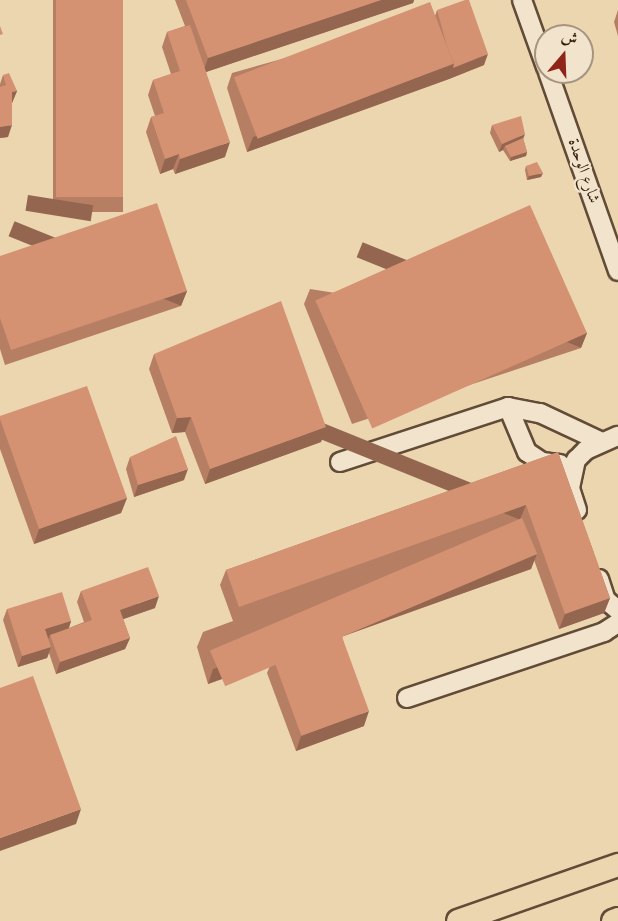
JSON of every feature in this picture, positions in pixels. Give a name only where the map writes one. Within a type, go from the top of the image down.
[{"type":"main road","points":[[458,921],[618,865]]},
{"type":"main road","points":[[614,921],[618,919]]},
{"type":"lane","points":[[522,0],[534,34]]},
{"type":"lane","name":"شارع الوحدة","points":[[552,84],[618,271]]},
{"type":"lane","points":[[340,462],[508,407],[540,413],[610,439]]},
{"type":"lane","points":[[508,407],[527,452],[542,462],[560,464],[576,460],[610,439]]},
{"type":"lane","points":[[576,460],[570,488],[585,533]]},
{"type":"lane","points":[[595,566],[606,600],[618,610]]},
{"type":"lane","points":[[407,698],[604,632],[618,622]]},
{"type":"building","points":[[56,0],[123,0],[123,197],[56,197]]},
{"type":"building","points":[[186,0],[381,0],[208,58]]},
{"type":"building","points":[[469,0],[488,54],[453,68],[454,64],[437,10]]},
{"type":"building","points":[[430,2],[454,64],[258,139],[234,77]]},
{"type":"building","points":[[190,25],[230,142],[180,159],[179,154],[165,159],[151,117],[164,113],[153,80],[180,71],[167,32]]},
{"type":"building","points":[[9,73],[17,91],[12,92],[12,125],[0,127],[0,87],[6,85],[3,75]]},
{"type":"building","points":[[521,116],[525,134],[502,144],[492,125]]},
{"type":"building","points":[[523,138],[527,152],[511,157],[505,146]]},
{"type":"building","points":[[537,162],[543,173],[529,176],[526,166]]},
{"type":"building","points":[[157,203],[187,291],[11,350],[0,318],[0,256]]},
{"type":"building","points":[[530,205],[587,333],[372,428],[315,301]]},
{"type":"building","points":[[281,301],[326,427],[210,469],[191,417],[177,418],[154,354]]},
{"type":"building","points":[[87,386],[127,498],[39,529],[0,416]]},
{"type":"building","points":[[176,436],[188,469],[138,485],[130,457]]},
{"type":"building","points":[[558,452],[610,598],[565,614],[526,505],[239,607],[226,570]]},
{"type":"building","points":[[522,518],[537,554],[225,686],[210,650]]},
{"type":"building","points":[[148,567],[159,596],[120,610],[130,638],[60,662],[50,635],[92,620],[81,591]]},
{"type":"building","points":[[62,592],[71,621],[45,629],[51,647],[22,656],[7,609]]},
{"type":"building","points":[[341,634],[369,711],[301,736],[273,659]]},
{"type":"building","points":[[33,676],[81,809],[0,838],[0,688]]}]
